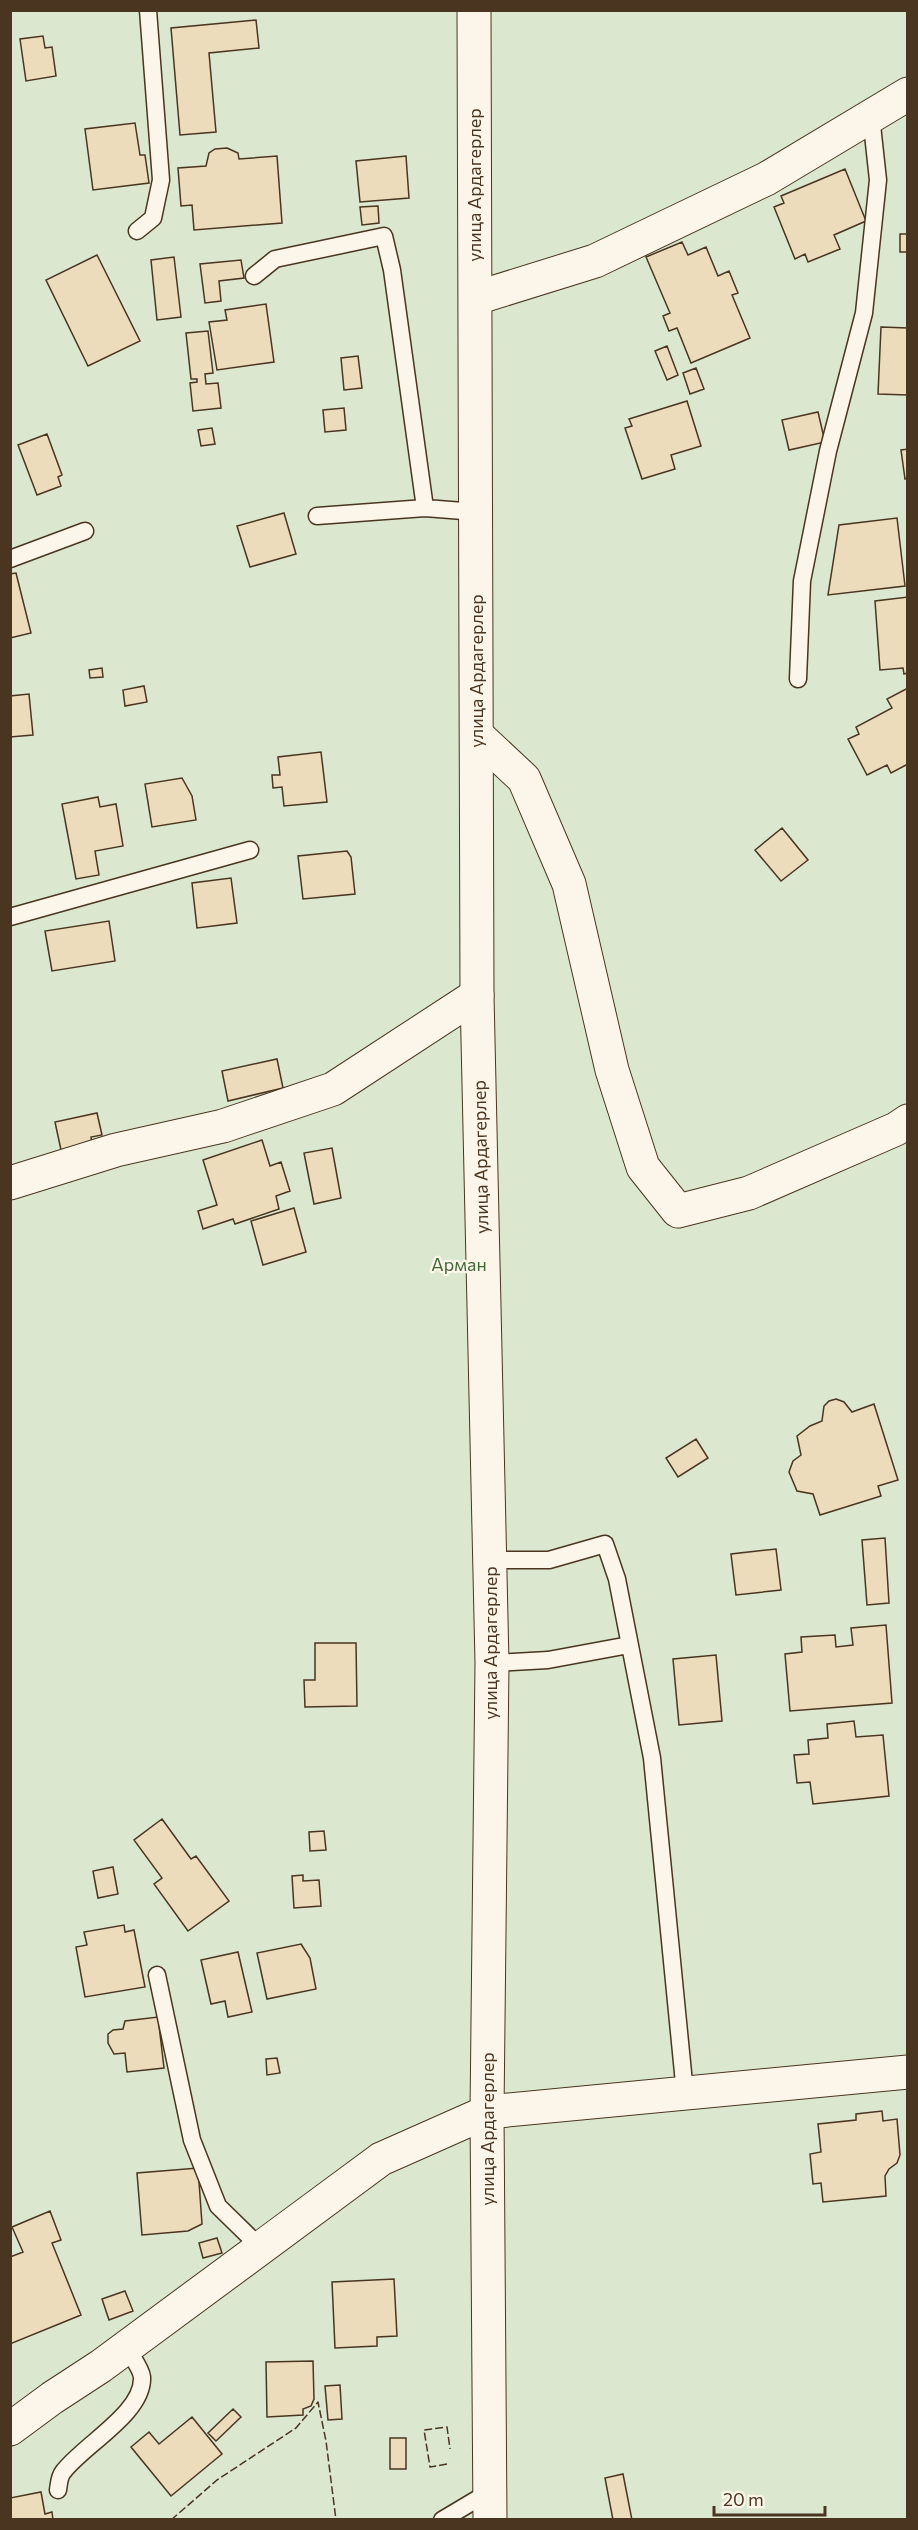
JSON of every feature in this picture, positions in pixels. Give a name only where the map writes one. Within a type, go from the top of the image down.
[{"type":"street","name":"улица Ардагерлер","points":[[474,10],[477,995],[492,1663],[487,2112],[489,2506]]},
{"type":"street","points":[[476,298],[595,261],[766,179],[908,94]]},
{"type":"street","points":[[477,735],[524,779],[569,884],[612,1070],[643,1167],[678,1211],[749,1193],[896,1129],[908,1121]]},
{"type":"street","points":[[10,1183],[116,1150],[223,1126],[333,1089],[477,995]]},
{"type":"street","points":[[10,2429],[127,2348],[381,2159],[487,2112],[908,2072]]},
{"type":"lane","points":[[137,231],[153,218],[161,180],[148,10]]},
{"type":"lane","points":[[798,679],[802,581],[828,451],[864,313],[878,180],[871,116]]},
{"type":"lane","points":[[254,276],[275,259],[384,236],[392,270],[425,508]]},
{"type":"lane","points":[[317,516],[425,508],[476,512]]},
{"type":"lane","points":[[10,559],[86,531]]},
{"type":"lane","points":[[10,917],[250,850]]},
{"type":"lane","points":[[490,1560],[549,1560],[604,1544],[617,1579],[652,1758],[685,2093]]},
{"type":"lane","points":[[492,1663],[548,1660],[629,1645]]},
{"type":"lane","points":[[157,1975],[192,2140],[218,2206],[262,2249]]},
{"type":"lane","points":[[58,2490],[61,2474],[90,2444],[122,2417],[138,2397],[142,2376],[127,2348]]},
{"type":"lane","points":[[442,2520],[489,2506]]},
{"type":"green space","name":"Арман","points":[[11,11],[907,11],[907,2519],[11,2519]]},
{"type":"building","points":[[256,20],[259,48],[209,53],[216,132],[180,135],[171,28]]},
{"type":"building","points":[[43,36],[45,48],[52,47],[56,76],[26,81],[20,39]]},
{"type":"building","points":[[135,123],[140,155],[145,155],[149,183],[93,190],[85,129]]},
{"type":"building","points":[[227,148],[238,153],[239,159],[277,156],[282,223],[194,230],[192,205],[181,206],[178,168],[206,166],[209,153],[215,149]]},
{"type":"building","points":[[406,156],[409,198],[360,202],[356,161]]},
{"type":"building","points":[[845,169],[866,221],[834,235],[840,249],[808,262],[805,254],[795,259],[774,207],[784,203],[781,196]]},
{"type":"building","points":[[378,206],[379,223],[362,225],[360,207]]},
{"type":"building","points":[[900,234],[908,234],[908,252],[900,252]]},
{"type":"building","points":[[682,242],[688,255],[706,247],[718,276],[729,271],[738,293],[732,295],[750,338],[691,363],[677,328],[669,331],[663,316],[670,313],[646,257]]},
{"type":"building","points":[[97,255],[140,341],[88,366],[46,280]]},
{"type":"building","points":[[174,257],[181,317],[157,320],[151,260]]},
{"type":"building","points":[[241,260],[244,278],[219,281],[221,301],[205,303],[200,264]]},
{"type":"building","points":[[266,304],[274,362],[217,370],[209,322],[227,320],[225,310]]},
{"type":"building","points":[[881,327],[908,328],[908,395],[878,394]]},
{"type":"building","points":[[208,331],[213,373],[205,374],[206,384],[218,383],[221,408],[193,411],[190,383],[197,382],[197,379],[191,379],[186,333]]},
{"type":"building","points":[[667,346],[678,375],[667,380],[655,351]]},
{"type":"building","points":[[358,356],[362,388],[344,390],[341,358]]},
{"type":"building","points":[[696,368],[704,389],[690,394],[683,373]]},
{"type":"building","points":[[687,401],[701,446],[671,455],[675,469],[642,479],[625,428],[632,426],[629,419]]},
{"type":"building","points":[[344,408],[346,430],[325,432],[323,410]]},
{"type":"building","points":[[818,412],[825,442],[789,450],[782,420]]},
{"type":"building","points":[[212,428],[215,444],[201,446],[198,430]]},
{"type":"building","points":[[47,434],[62,475],[58,477],[61,486],[37,495],[18,445]]},
{"type":"building","points":[[908,449],[908,478],[905,479],[901,450]]},
{"type":"building","points":[[284,513],[296,554],[250,567],[237,526]]},
{"type":"building","points":[[897,518],[905,586],[828,595],[839,525]]},
{"type":"building","points":[[16,573],[31,633],[10,638],[10,574]]},
{"type":"building","points":[[908,597],[908,673],[904,674],[903,668],[880,670],[875,601]]},
{"type":"building","points":[[102,668],[103,677],[90,678],[89,670]]},
{"type":"building","points":[[144,686],[147,702],[125,706],[123,690]]},
{"type":"building","points":[[908,688],[908,764],[891,773],[887,765],[867,775],[848,739],[859,734],[856,727],[892,708],[887,699]]},
{"type":"building","points":[[29,694],[33,735],[10,737],[10,696]]},
{"type":"building","points":[[321,752],[327,802],[284,806],[282,787],[273,788],[272,775],[280,775],[278,757]]},
{"type":"building","points":[[182,778],[192,796],[196,820],[152,827],[145,784]]},
{"type":"building","points":[[98,797],[100,807],[116,804],[123,846],[95,851],[99,875],[76,879],[62,804]]},
{"type":"building","points":[[782,828],[808,860],[781,881],[755,850]]},
{"type":"building","points":[[347,851],[351,857],[355,894],[303,899],[298,856]]},
{"type":"building","points":[[231,878],[237,923],[197,928],[192,883]]},
{"type":"building","points":[[109,921],[115,961],[52,971],[45,931]]},
{"type":"building","points":[[277,1059],[283,1088],[228,1101],[222,1071]]},
{"type":"building","points":[[97,1113],[102,1135],[91,1137],[92,1144],[61,1150],[55,1122]]},
{"type":"building","points":[[262,1140],[270,1166],[281,1162],[290,1191],[276,1196],[279,1209],[235,1224],[233,1219],[203,1229],[198,1211],[217,1205],[203,1160]]},
{"type":"building","points":[[332,1148],[341,1198],[314,1204],[304,1153]]},
{"type":"building","points":[[294,1208],[306,1252],[263,1265],[251,1221]]},
{"type":"building","points":[[836,1399],[844,1402],[852,1412],[874,1404],[898,1480],[878,1486],[881,1496],[820,1515],[813,1494],[797,1491],[789,1472],[793,1461],[801,1455],[797,1436],[810,1426],[822,1421],[824,1406]]},
{"type":"building","points":[[696,1439],[708,1458],[678,1477],[666,1458]]},
{"type":"building","points":[[885,1538],[889,1603],[867,1605],[862,1540]]},
{"type":"building","points":[[776,1549],[781,1590],[736,1595],[731,1554]]},
{"type":"building","points":[[886,1625],[892,1703],[790,1711],[785,1654],[802,1652],[801,1637],[835,1635],[836,1647],[853,1645],[851,1628]]},
{"type":"building","points":[[315,1643],[356,1643],[357,1706],[305,1707],[304,1680],[315,1680]]},
{"type":"building","points":[[716,1655],[722,1721],[679,1725],[673,1659]]},
{"type":"building","points":[[854,1721],[856,1737],[883,1735],[889,1796],[813,1804],[810,1782],[797,1783],[794,1755],[809,1754],[808,1740],[828,1738],[827,1724]]},
{"type":"building","points":[[162,1819],[191,1859],[196,1856],[229,1901],[188,1931],[154,1884],[162,1878],[134,1840]]},
{"type":"building","points":[[324,1831],[326,1850],[310,1851],[309,1832]]},
{"type":"building","points":[[113,1867],[118,1894],[98,1898],[93,1871]]},
{"type":"building","points":[[303,1875],[303,1881],[319,1880],[321,1906],[294,1908],[292,1876]]},
{"type":"building","points":[[124,1925],[125,1932],[134,1930],[145,1987],[85,1997],[76,1947],[87,1945],[84,1932]]},
{"type":"building","points":[[301,1944],[310,1958],[316,1989],[267,1999],[257,1953]]},
{"type":"building","points":[[238,1952],[252,2012],[228,2017],[225,2001],[211,2004],[201,1960]]},
{"type":"building","points":[[158,2017],[164,2068],[127,2072],[125,2053],[114,2054],[108,2043],[108,2034],[113,2030],[123,2029],[125,2021]]},
{"type":"building","points":[[277,2058],[280,2073],[267,2075],[266,2059]]},
{"type":"building","points":[[882,2111],[883,2121],[897,2119],[900,2155],[897,2163],[889,2169],[885,2176],[886,2196],[823,2202],[821,2183],[813,2184],[810,2154],[821,2152],[818,2124],[856,2120],[856,2114]]},
{"type":"building","points":[[198,2168],[202,2224],[188,2231],[142,2235],[137,2173]]},
{"type":"building","points":[[50,2211],[61,2240],[52,2243],[81,2315],[10,2344],[10,2257],[23,2252],[12,2227]]},
{"type":"building","points":[[217,2238],[222,2253],[203,2258],[199,2243]]},
{"type":"building","points":[[394,2279],[397,2336],[377,2337],[377,2346],[335,2348],[332,2282]]},
{"type":"building","points":[[125,2291],[133,2311],[109,2320],[102,2299]]},
{"type":"building","points":[[313,2361],[314,2399],[311,2406],[303,2409],[303,2415],[267,2417],[266,2362]]},
{"type":"building","points":[[340,2385],[342,2419],[328,2420],[325,2386]]},
{"type":"building","points":[[233,2409],[241,2417],[216,2441],[208,2433]]},
{"type":"building","points":[[192,2417],[222,2454],[171,2496],[131,2447],[149,2432],[159,2444]]},
{"type":"building","points":[[390,2438],[406,2438],[406,2469],[390,2469]]},
{"type":"building","points":[[623,2474],[632,2520],[613,2520],[605,2478]]},
{"type":"building","points":[[41,2492],[45,2514],[52,2512],[53,2520],[10,2520],[10,2498]]},
{"type":"fence","points":[[171,2520],[217,2480],[296,2428],[318,2402],[326,2441],[336,2520]]},
{"type":"fence","points":[[447,2464],[430,2467],[424,2430],[447,2427],[450,2449]]}]
